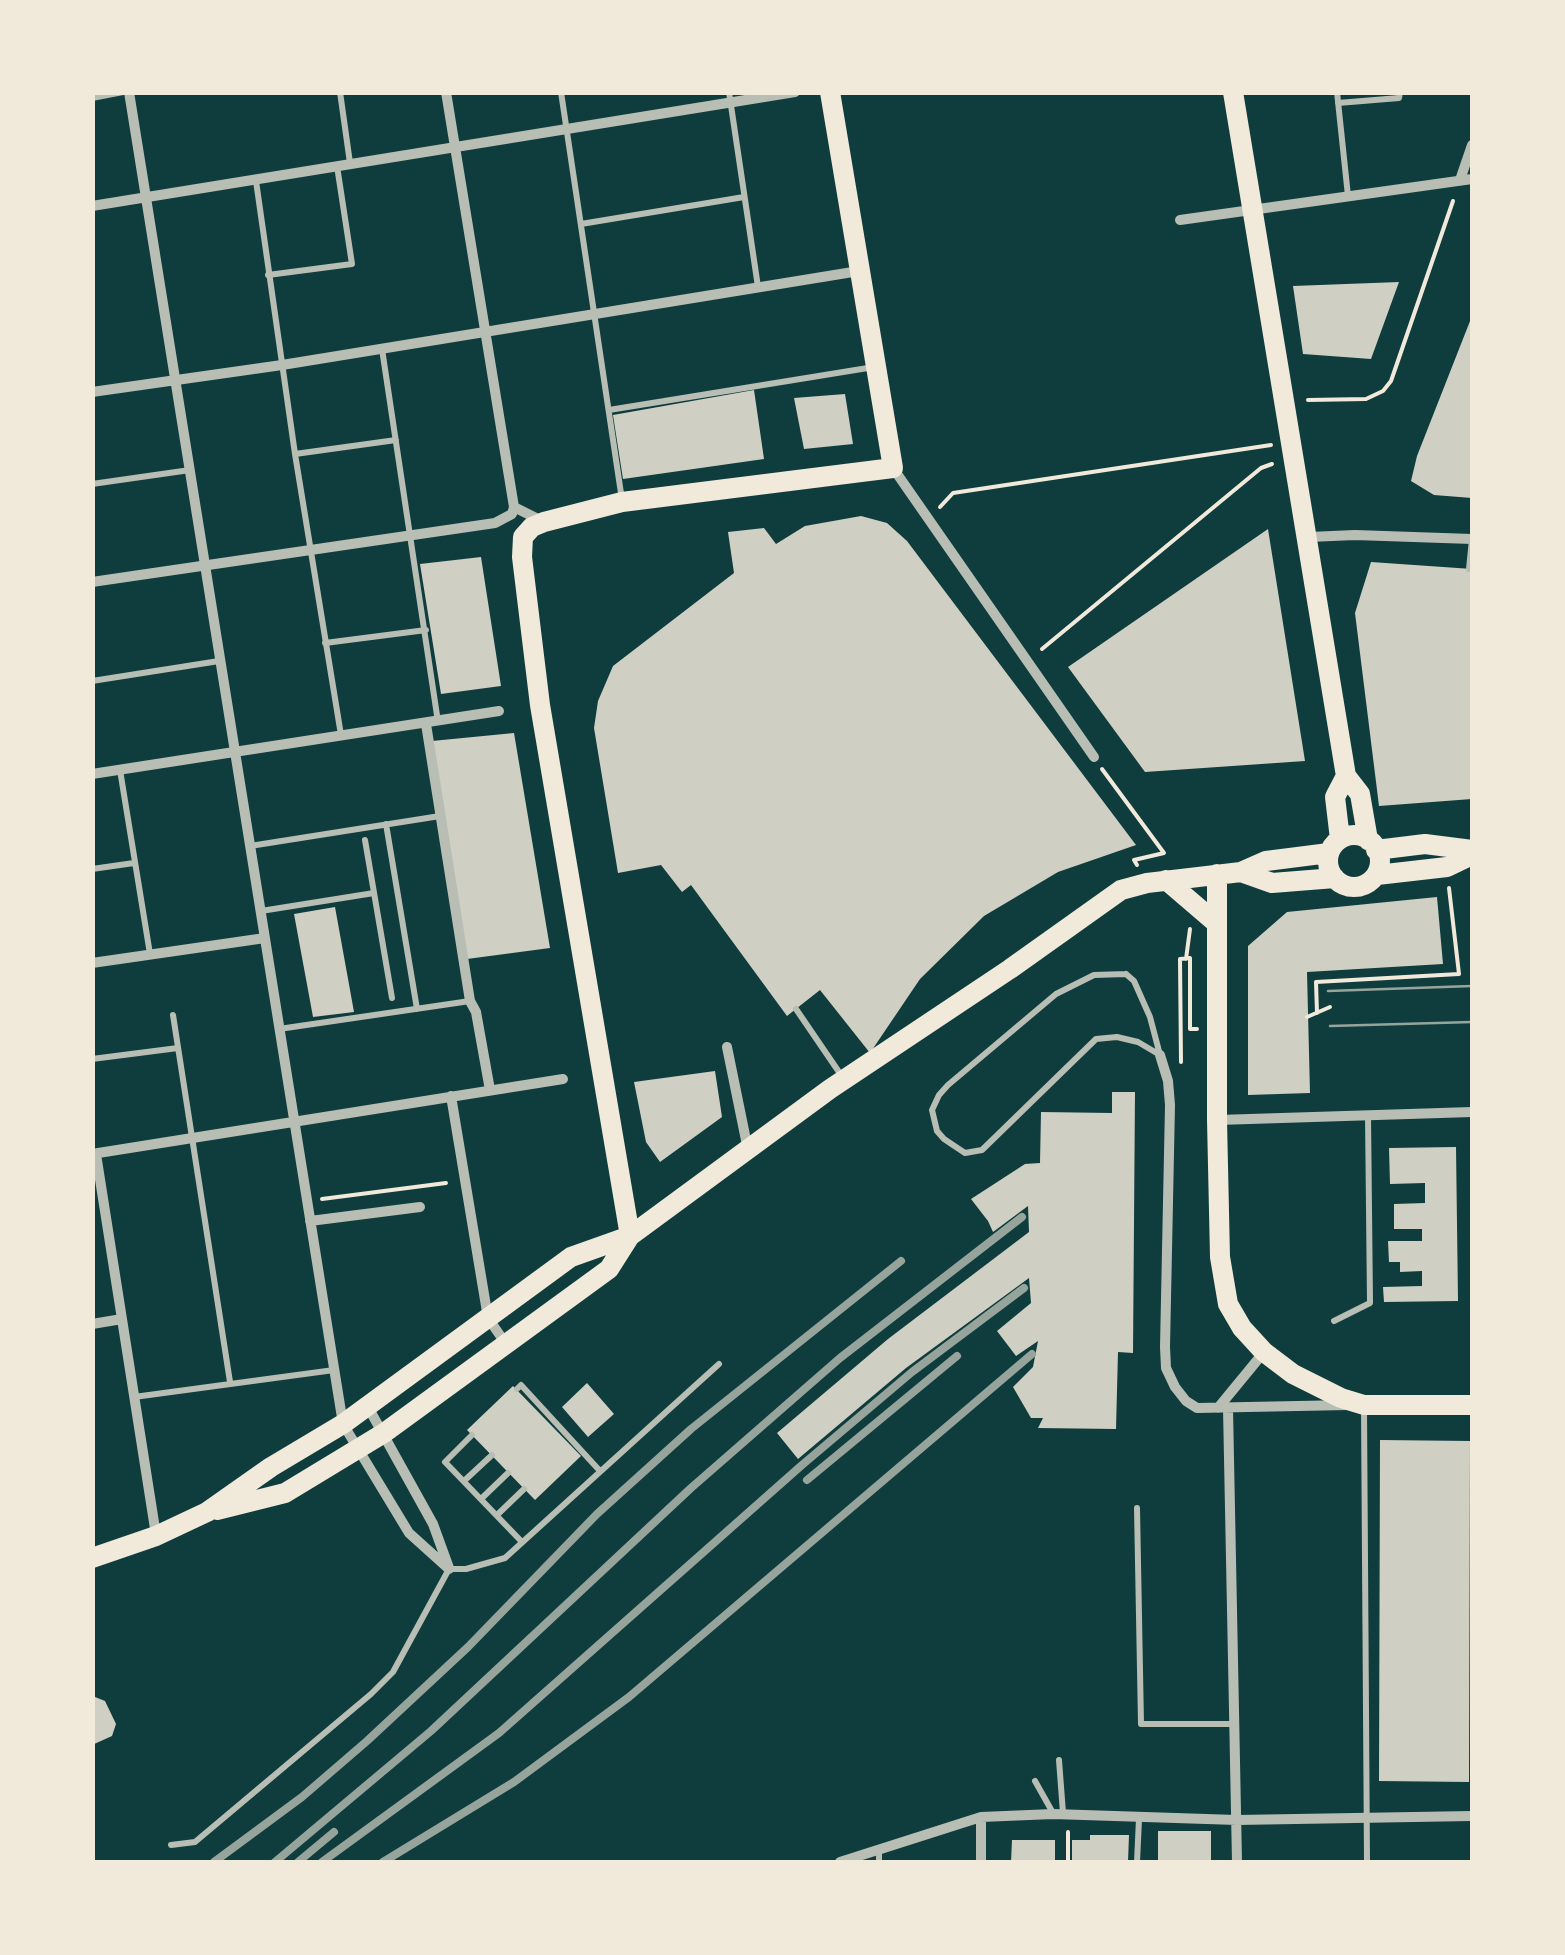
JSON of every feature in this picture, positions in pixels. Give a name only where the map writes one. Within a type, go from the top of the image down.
[{"type":"main road","points":[[207,1512],[285,1493],[384,1433],[609,1269],[630,1236],[540,705],[522,557],[523,537],[538,524],[622,502],[893,468],[830,92]]},
{"type":"main road","points":[[1233,92],[1346,776],[1360,794],[1377,875]]},
{"type":"main road","points":[[1336,878],[1335,797],[1346,776]]},
{"type":"main road","points":[[92,1558],[156,1536],[207,1512],[271,1467],[343,1424],[572,1257],[630,1236],[844,1080],[1010,970],[1121,890],[1242,872],[1266,860],[1334,846],[1354,835],[1372,845],[1425,844],[1472,852]]},
{"type":"main road","points":[[1242,872],[1272,883],[1336,878],[1356,888],[1377,875],[1447,866],[1472,852]]},
{"type":"main road","points":[[1217,874],[1217,1120],[1224,1294],[1234,1316],[1264,1352],[1312,1385],[1364,1405],[1472,1405]]},
{"type":"main road","points":[[1156,882],[1215,922]]},
{"type":"street","points":[[126,92],[343,1424],[410,1533],[450,1569]]},
{"type":"street","points":[[92,582],[495,523],[512,514],[514,507],[446,92]]},
{"type":"street","points":[[92,206],[566,131],[729,98],[795,92]]},
{"type":"street","points":[[1180,220],[1466,180],[1472,144]]},
{"type":"street","points":[[92,392],[282,366],[858,270]]},
{"type":"street","points":[[893,468],[1094,757]]},
{"type":"street","points":[[514,507],[538,524]]},
{"type":"street","points":[[1308,536],[1472,539]]},
{"type":"street","points":[[92,774],[499,711]]},
{"type":"street","points":[[432,723],[440,816],[470,1002],[476,1012],[490,1090]]},
{"type":"street","points":[[92,963],[265,938]]},
{"type":"street","points":[[727,1047],[748,1151]]},
{"type":"street","points":[[1160,1055],[1170,1104],[1166,1368],[1174,1388],[1192,1406],[1364,1405]]},
{"type":"street","points":[[156,1536],[94,1154],[563,1079]]},
{"type":"street","points":[[450,1096],[488,1318],[506,1344]]},
{"type":"street","points":[[1217,1120],[1472,1112]]},
{"type":"street","points":[[310,1221],[420,1207]]},
{"type":"street","points":[[92,1324],[122,1319]]},
{"type":"street","points":[[1236,1862],[1236,1724],[1223,1408],[1264,1352]]},
{"type":"street","points":[[368,1406],[434,1524],[450,1569]]},
{"type":"street","points":[[840,1862],[879,1856],[981,1817],[1061,1814],[1237,1820],[1472,1816]]},
{"type":"street","points":[[981,1817],[981,1862]]},
{"type":"lane","points":[[92,98],[126,92]]},
{"type":"lane","points":[[340,92],[350,163]]},
{"type":"lane","points":[[561,92],[622,502]]},
{"type":"lane","points":[[1337,92],[1348,198]]},
{"type":"lane","points":[[1338,102],[1398,98],[1400,92]]},
{"type":"lane","points":[[729,98],[758,288]]},
{"type":"lane","points":[[268,275],[352,264],[337,166]]},
{"type":"lane","points":[[256,180],[341,736]]},
{"type":"lane","points":[[581,224],[744,197]]},
{"type":"lane","points":[[382,348],[426,630],[432,723]]},
{"type":"lane","points":[[609,410],[875,367]]},
{"type":"lane","points":[[295,454],[396,440]]},
{"type":"lane","points":[[92,484],[190,470]]},
{"type":"lane","points":[[1469,569],[1472,539]]},
{"type":"lane","points":[[326,643],[426,630]]},
{"type":"lane","points":[[92,681],[220,661]]},
{"type":"lane","points":[[120,770],[150,954]]},
{"type":"lane","points":[[250,846],[440,816]]},
{"type":"lane","points":[[386,824],[417,1009]]},
{"type":"lane","points":[[365,840],[392,998]]},
{"type":"lane","points":[[92,869],[134,863]]},
{"type":"lane","points":[[260,911],[374,893]]},
{"type":"lane","points":[[1126,974],[1134,981],[1150,1017],[1160,1055],[1117,1036],[1096,1039],[982,1150],[965,1153],[952,1148],[933,1120],[932,1110],[948,1085],[1056,994],[1094,975],[1126,974]]},
{"type":"lane","points":[[280,1029],[470,1002]]},
{"type":"lane","points":[[796,1009],[844,1080]]},
{"type":"lane","points":[[173,1014],[230,1382]]},
{"type":"lane","points":[[92,1059],[178,1048]]},
{"type":"lane","points":[[1334,1320],[1370,1302],[1368,1114]]},
{"type":"lane","points":[[171,1845],[194,1842],[371,1694],[393,1672],[450,1569],[466,1569],[505,1558],[719,1364]]},
{"type":"lane","points":[[134,1396],[334,1370]]},
{"type":"lane","points":[[517,1389],[521,1385],[600,1471]]},
{"type":"lane","points":[[1364,1405],[1368,1862]]},
{"type":"lane","points":[[472,1435],[445,1462],[522,1542]]},
{"type":"lane","points":[[464,1482],[492,1455]]},
{"type":"lane","points":[[481,1499],[508,1472]]},
{"type":"lane","points":[[496,1515],[524,1489]]},
{"type":"lane","points":[[1138,1508],[1141,1724],[1236,1724]]},
{"type":"lane","points":[[1060,1760],[1061,1814]]},
{"type":"lane","points":[[1035,1780],[1061,1814]]},
{"type":"lane","points":[[1137,1862],[1139,1818]]},
{"type":"path","points":[[1284,400],[1366,399],[1391,382],[1466,180]]},
{"type":"path","points":[[930,521],[953,493],[1292,449]]},
{"type":"path","points":[[1027,662],[1261,468],[1292,449]]},
{"type":"path","points":[[1094,757],[1164,853],[1134,860],[1156,882]]},
{"type":"path","points":[[1317,1013],[1316,982],[1458,974],[1447,866]]},
{"type":"path","points":[[1186,958],[1191,923],[1196,928],[1196,940]]},
{"type":"path","points":[[1181,1076],[1180,960],[1190,958],[1190,1028],[1198,1029],[1196,951]]},
{"type":"path","points":[[1308,1017],[1330,1007]]},
{"type":"path","points":[[307,1201],[465,1181]]},
{"type":"path","points":[[1061,1814],[1068,1862]]},
{"type":"building","points":[[1399,282],[1371,359],[1303,354],[1293,286]]},
{"type":"building","points":[[1472,316],[1472,498],[1434,495],[1411,481],[1417,456]]},
{"type":"building","points":[[754,390],[764,459],[623,479],[613,415]]},
{"type":"building","points":[[845,394],[853,444],[804,449],[794,398]]},
{"type":"building","points":[[861,516],[887,523],[907,541],[1136,845],[1058,872],[984,916],[920,979],[870,1053],[820,990],[787,1016],[691,885],[682,892],[661,865],[618,873],[594,728],[598,701],[613,666],[734,573],[728,532],[764,528],[776,544],[805,526]]},
{"type":"building","points":[[1268,529],[1305,761],[1145,772],[1068,667]]},
{"type":"building","points":[[481,557],[501,686],[441,694],[420,564]]},
{"type":"building","points":[[1371,562],[1472,569],[1472,799],[1379,806],[1355,613]]},
{"type":"building","points":[[514,733],[550,948],[467,959],[432,741]]},
{"type":"building","points":[[1437,897],[1443,964],[1307,972],[1310,1093],[1248,1095],[1248,946],[1287,912]]},
{"type":"building","points":[[335,907],[354,1012],[313,1017],[294,914]]},
{"type":"building","points":[[715,1071],[722,1117],[660,1162],[646,1142],[634,1082]]},
{"type":"building","points":[[1112,1092],[1135,1092],[1133,1353],[1118,1352],[1116,1429],[1038,1428],[1043,1418],[1031,1418],[1013,1387],[1033,1367],[1038,1341],[1016,1356],[997,1331],[1031,1303],[1029,1278],[906,1368],[798,1459],[777,1433],[888,1339],[1029,1232],[1028,1206],[993,1232],[971,1199],[1025,1164],[1040,1163],[1041,1112],[1112,1113]]},
{"type":"building","points":[[1456,1147],[1458,1301],[1384,1302],[1383,1287],[1422,1286],[1422,1271],[1400,1272],[1400,1262],[1389,1262],[1388,1241],[1422,1241],[1422,1229],[1394,1229],[1394,1204],[1425,1203],[1425,1183],[1390,1184],[1389,1148]]},
{"type":"building","points":[[587,1383],[614,1414],[588,1437],[562,1407]]},
{"type":"building","points":[[513,1386],[581,1456],[535,1500],[467,1430]]},
{"type":"building","points":[[1380,1440],[1470,1441],[1469,1782],[1379,1781]]},
{"type":"building","points":[[95,1697],[105,1701],[116,1724],[112,1736],[92,1745]]},
{"type":"building","points":[[1158,1831],[1211,1831],[1211,1862],[1158,1860]]},
{"type":"building","points":[[1090,1835],[1129,1835],[1128,1862],[1072,1862],[1072,1840],[1090,1840]]},
{"type":"building","points":[[1012,1840],[1055,1840],[1055,1862],[1011,1862]]},
{"type":"tram line","points":[[1328,991],[1472,986]]},
{"type":"tram line","points":[[1330,1026],[1472,1022]]},
{"type":"railway","points":[[275,1862],[431,1731],[691,1488],[840,1358],[1022,1217]]},
{"type":"railway","points":[[214,1862],[302,1797],[367,1741],[468,1647],[597,1514],[691,1429],[901,1261]]},
{"type":"railway","points":[[322,1862],[499,1733],[802,1465],[912,1372],[1024,1288]]},
{"type":"railway","points":[[383,1862],[514,1782],[629,1697],[1032,1354]]},
{"type":"railway","points":[[807,1480],[957,1356]]},
{"type":"railway","points":[[298,1862],[334,1832]]}]
